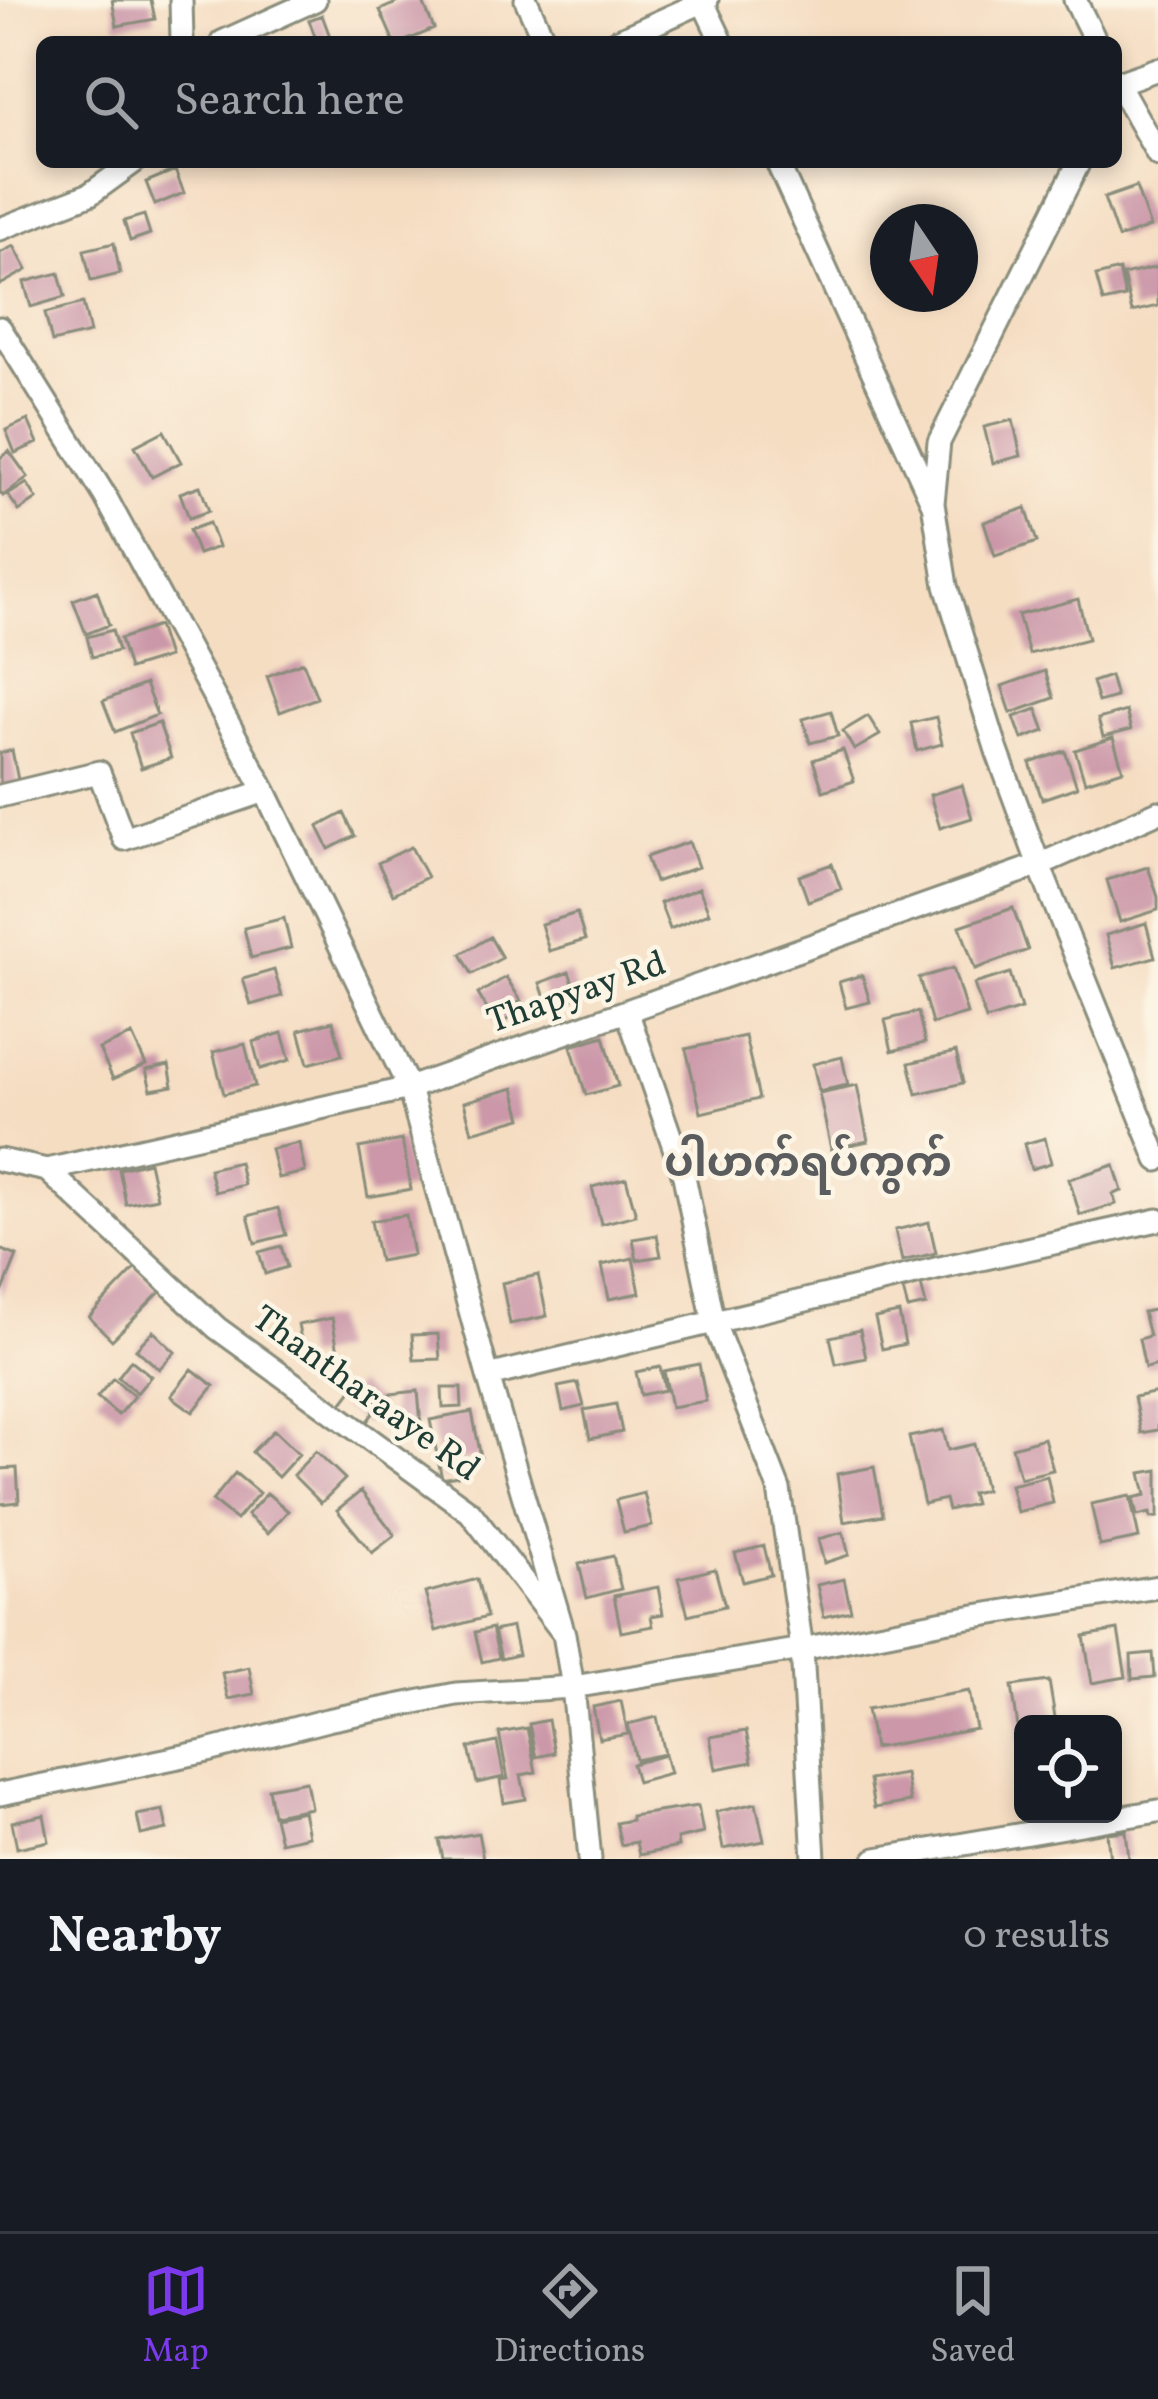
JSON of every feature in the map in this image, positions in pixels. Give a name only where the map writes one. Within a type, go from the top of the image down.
[{"type":"street","points":[[182,0],[182,36]]},
{"type":"street","points":[[235,36],[315,0]]},
{"type":"street","points":[[526,0],[542,36]]},
{"type":"street","points":[[1075,0],[1093,36]]},
{"type":"street","points":[[627,36],[705,1],[720,36]]},
{"type":"street","points":[[1122,81],[1158,69]]},
{"type":"street","points":[[1122,92],[1158,155]]},
{"type":"street","points":[[0,230],[90,194],[126,168]]},
{"type":"street","points":[[779,168],[933,503]]},
{"type":"street","points":[[1075,168],[939,442],[933,503],[946,586],[998,751],[1158,1160]]},
{"type":"street","points":[[0,328],[105,496],[265,791],[409,1088],[564,1634]]},
{"type":"street","points":[[0,796],[99,772],[124,839],[265,791]]},
{"type":"street","name":"Thapyay Rd","points":[[0,1160],[47,1170],[409,1088],[1040,866],[1158,812]]},
{"type":"street","points":[[627,1011],[684,1176],[714,1323],[779,1489],[802,1649],[814,1859]]},
{"type":"street","points":[[1135,1103],[1158,1095]]},
{"type":"street","name":"Thantharaaye Rd","points":[[47,1170],[217,1328],[470,1512],[564,1634],[590,1859]]},
{"type":"street","points":[[488,1376],[1158,1220]]},
{"type":"street","points":[[0,1794],[456,1694],[573,1687],[1158,1587]]},
{"type":"street","points":[[876,1859],[1158,1811]]},
{"type":"building","points":[[112,0],[151,0],[155,19],[117,26]]},
{"type":"building","points":[[403,0],[422,0],[434,29],[417,36],[391,36],[380,10]]},
{"type":"building","points":[[322,15],[330,36],[315,36],[309,20]]},
{"type":"building","points":[[175,170],[184,193],[155,205],[146,182]]},
{"type":"building","points":[[1136,187],[1150,227],[1118,238],[1104,198]]},
{"type":"building","points":[[144,215],[150,234],[130,241],[124,221]]},
{"type":"building","points":[[114,243],[120,274],[91,281],[84,250]]},
{"type":"building","points":[[14,246],[27,270],[0,285],[0,253]]},
{"type":"building","points":[[1158,267],[1158,306],[1132,312],[1123,275]]},
{"type":"building","points":[[1119,270],[1125,297],[1103,302],[1096,276]]},
{"type":"building","points":[[59,273],[65,297],[31,307],[24,282]]},
{"type":"building","points":[[83,303],[90,333],[52,342],[45,313]]},
{"type":"building","points":[[28,420],[38,443],[15,453],[6,430]]},
{"type":"building","points":[[1013,420],[1021,456],[993,463],[984,427]]},
{"type":"building","points":[[164,431],[181,462],[152,477],[135,446]]},
{"type":"building","points":[[9,451],[28,477],[3,496],[0,458]]},
{"type":"building","points":[[27,483],[37,499],[19,511],[8,495]]},
{"type":"building","points":[[200,486],[209,511],[189,518],[180,493]]},
{"type":"building","points":[[1026,508],[1037,542],[995,556],[984,522]]},
{"type":"building","points":[[209,523],[218,547],[198,554],[189,530]]},
{"type":"building","points":[[97,591],[109,625],[86,634],[73,600]]},
{"type":"building","points":[[1078,599],[1088,639],[1029,654],[1018,615]]},
{"type":"building","points":[[158,626],[168,657],[129,669],[120,639]]},
{"type":"building","points":[[112,630],[118,651],[92,657],[87,637]]},
{"type":"building","points":[[303,662],[317,698],[280,712],[267,676]]},
{"type":"building","points":[[1045,671],[1054,698],[1011,713],[1002,686]]},
{"type":"building","points":[[1110,676],[1116,697],[1098,702],[1092,682]]},
{"type":"building","points":[[145,684],[157,715],[115,732],[103,701]]},
{"type":"building","points":[[1037,709],[1045,731],[1022,739],[1014,717]]},
{"type":"building","points":[[831,711],[838,736],[810,743],[803,719]]},
{"type":"building","points":[[1126,711],[1131,730],[1103,737],[1098,719]]},
{"type":"building","points":[[868,716],[880,735],[854,750],[843,731]]},
{"type":"building","points":[[936,717],[942,744],[917,751],[911,723]]},
{"type":"building","points":[[159,723],[171,758],[141,768],[130,733]]},
{"type":"building","points":[[1113,738],[1123,770],[1085,782],[1075,750]]},
{"type":"building","points":[[12,750],[19,785],[0,789],[0,753]]},
{"type":"building","points":[[843,750],[854,781],[823,791],[813,760]]},
{"type":"building","points":[[1065,751],[1077,787],[1042,799],[1030,763]]},
{"type":"building","points":[[962,785],[972,818],[940,828],[930,795]]},
{"type":"building","points":[[344,813],[355,836],[329,849],[318,827]]},
{"type":"building","points":[[689,842],[698,867],[655,882],[646,857]]},
{"type":"building","points":[[411,847],[427,877],[393,894],[378,863]]},
{"type":"building","points":[[832,864],[841,889],[808,901],[799,876]]},
{"type":"building","points":[[1148,867],[1158,910],[1120,922],[1107,880]]},
{"type":"building","points":[[699,888],[709,913],[670,929],[660,903]]},
{"type":"building","points":[[1013,908],[1028,950],[975,969],[960,926]]},
{"type":"building","points":[[577,913],[585,940],[549,951],[541,924]]},
{"type":"building","points":[[284,918],[291,948],[251,958],[244,928]]},
{"type":"building","points":[[1146,923],[1155,957],[1115,968],[1106,935]]},
{"type":"building","points":[[490,937],[502,958],[472,974],[461,954]]},
{"type":"building","points":[[953,968],[967,1014],[932,1024],[919,978]]},
{"type":"building","points":[[274,970],[282,996],[251,1005],[243,979]]},
{"type":"building","points":[[569,972],[578,996],[548,1007],[540,983]]},
{"type":"building","points":[[1010,973],[1021,1009],[986,1020],[974,984]]},
{"type":"building","points":[[862,975],[870,1002],[846,1008],[839,982]]},
{"type":"building","points":[[506,977],[521,1001],[514,1005],[518,1013],[497,1026],[478,994]]},
{"type":"building","points":[[918,1012],[925,1043],[892,1051],[885,1020]]},
{"type":"building","points":[[333,1021],[342,1055],[308,1064],[299,1030]]},
{"type":"building","points":[[282,1033],[290,1060],[260,1069],[253,1042]]},
{"type":"building","points":[[132,1035],[146,1065],[113,1079],[99,1049]]},
{"type":"building","points":[[604,1036],[618,1086],[586,1095],[571,1046]]},
{"type":"building","points":[[745,1036],[759,1099],[701,1113],[686,1049]]},
{"type":"building","points":[[245,1044],[255,1086],[224,1094],[213,1052]]},
{"type":"building","points":[[956,1052],[963,1083],[917,1094],[909,1063]]},
{"type":"building","points":[[842,1057],[848,1085],[819,1091],[813,1064]]},
{"type":"building","points":[[169,1065],[173,1086],[151,1090],[146,1070]]},
{"type":"building","points":[[857,1085],[868,1141],[831,1149],[819,1093]]},
{"type":"building","points":[[514,1088],[522,1118],[472,1132],[464,1102]]},
{"type":"building","points":[[1045,1138],[1051,1163],[1031,1169],[1024,1144]]},
{"type":"building","points":[[402,1140],[411,1189],[368,1197],[359,1148]]},
{"type":"building","points":[[299,1143],[305,1172],[278,1178],[271,1149]]},
{"type":"building","points":[[149,1162],[157,1198],[126,1204],[119,1169]]},
{"type":"building","points":[[239,1162],[244,1185],[215,1192],[209,1169]]},
{"type":"building","points":[[1114,1165],[1122,1191],[1113,1194],[1116,1204],[1080,1215],[1069,1179]]},
{"type":"building","points":[[626,1178],[636,1215],[601,1224],[592,1187]]},
{"type":"building","points":[[278,1208],[286,1235],[255,1243],[248,1216]]},
{"type":"building","points":[[406,1215],[413,1255],[379,1261],[371,1221]]},
{"type":"building","points":[[929,1222],[936,1253],[902,1261],[895,1230]]},
{"type":"building","points":[[657,1235],[661,1256],[637,1260],[633,1239]]},
{"type":"building","points":[[281,1246],[287,1267],[265,1274],[259,1252]]},
{"type":"building","points":[[0,1249],[17,1256],[0,1298]]},
{"type":"building","points":[[633,1258],[640,1293],[609,1299],[602,1265]]},
{"type":"building","points":[[136,1268],[160,1292],[112,1340],[89,1317]]},
{"type":"building","points":[[538,1275],[547,1316],[510,1324],[502,1283]]},
{"type":"building","points":[[921,1285],[926,1305],[908,1309],[903,1290]]},
{"type":"building","points":[[1158,1309],[1158,1365],[1145,1368],[1139,1339],[1149,1336],[1143,1312]]},
{"type":"building","points":[[899,1313],[905,1344],[882,1349],[875,1318]]},
{"type":"building","points":[[332,1318],[338,1351],[305,1358],[298,1325]]},
{"type":"building","points":[[860,1330],[866,1358],[836,1364],[830,1337]]},
{"type":"building","points":[[153,1331],[175,1352],[159,1369],[136,1349]]},
{"type":"building","points":[[438,1334],[440,1359],[414,1360],[412,1335]]},
{"type":"building","points":[[131,1360],[151,1376],[137,1393],[118,1377]]},
{"type":"building","points":[[699,1364],[706,1401],[671,1407],[664,1371]]},
{"type":"building","points":[[660,1367],[665,1390],[641,1395],[636,1372]]},
{"type":"building","points":[[192,1369],[214,1386],[193,1412],[171,1396]]},
{"type":"building","points":[[113,1378],[134,1396],[118,1415],[97,1397]]},
{"type":"building","points":[[578,1383],[584,1406],[563,1411],[558,1387]]},
{"type":"building","points":[[356,1385],[381,1403],[365,1424],[340,1406]]},
{"type":"building","points":[[442,1388],[461,1388],[462,1407],[443,1408]]},
{"type":"building","points":[[418,1391],[421,1424],[393,1426],[390,1394]]},
{"type":"building","points":[[1158,1392],[1158,1430],[1141,1433],[1134,1397]]},
{"type":"building","points":[[616,1404],[622,1432],[590,1439],[584,1410]]},
{"type":"building","points":[[472,1412],[481,1457],[459,1462],[462,1475],[442,1479],[430,1420]]},
{"type":"building","points":[[274,1430],[299,1454],[278,1477],[252,1452]]},
{"type":"building","points":[[943,1430],[948,1450],[974,1444],[985,1490],[971,1493],[974,1504],[948,1510],[945,1499],[924,1504],[909,1437]]},
{"type":"building","points":[[1044,1438],[1053,1470],[1020,1478],[1012,1447]]},
{"type":"building","points":[[316,1451],[345,1479],[321,1503],[293,1475]]},
{"type":"building","points":[[874,1467],[883,1515],[844,1522],[837,1474]]},
{"type":"building","points":[[17,1468],[19,1502],[0,1504],[0,1469]]},
{"type":"building","points":[[1158,1470],[1158,1517],[1151,1518],[1150,1513],[1137,1516],[1133,1498],[1146,1495],[1141,1473]]},
{"type":"building","points":[[235,1473],[259,1493],[236,1520],[212,1501]]},
{"type":"building","points":[[1047,1476],[1053,1503],[1017,1512],[1010,1485]]},
{"type":"building","points":[[361,1491],[395,1535],[372,1553],[337,1510]]},
{"type":"building","points":[[267,1493],[288,1511],[268,1533],[247,1515]]},
{"type":"building","points":[[644,1493],[652,1526],[624,1532],[616,1500]]},
{"type":"building","points":[[1130,1496],[1139,1538],[1100,1546],[1091,1504]]},
{"type":"building","points":[[843,1532],[849,1555],[824,1563],[818,1539]]},
{"type":"building","points":[[764,1546],[771,1575],[743,1582],[735,1553]]},
{"type":"building","points":[[613,1556],[621,1589],[587,1598],[579,1564]]},
{"type":"building","points":[[715,1569],[725,1606],[688,1615],[678,1578]]},
{"type":"building","points":[[477,1579],[487,1617],[436,1631],[425,1593]]},
{"type":"building","points":[[844,1579],[851,1611],[824,1617],[817,1585]]},
{"type":"building","points":[[658,1587],[663,1614],[651,1616],[653,1626],[621,1632],[614,1596]]},
{"type":"building","points":[[512,1627],[518,1655],[501,1659],[494,1631]]},
{"type":"building","points":[[492,1628],[499,1658],[482,1662],[475,1632]]},
{"type":"building","points":[[1118,1630],[1126,1677],[1092,1683],[1084,1636]]},
{"type":"building","points":[[1153,1653],[1155,1677],[1132,1679],[1131,1655]]},
{"type":"building","points":[[249,1667],[254,1694],[228,1699],[222,1673]]},
{"type":"building","points":[[1049,1681],[1055,1715],[1016,1715],[1012,1686]]},
{"type":"building","points":[[969,1691],[976,1729],[874,1748],[867,1709]]},
{"type":"building","points":[[621,1701],[628,1734],[599,1739],[593,1707]]},
{"type":"building","points":[[657,1717],[665,1754],[636,1760],[628,1724]]},
{"type":"building","points":[[548,1720],[554,1753],[536,1757],[529,1724]]},
{"type":"building","points":[[527,1728],[536,1772],[521,1775],[526,1799],[504,1803],[500,1780],[508,1779],[499,1733]]},
{"type":"building","points":[[746,1731],[752,1762],[716,1769],[710,1737]]},
{"type":"building","points":[[497,1742],[504,1777],[477,1783],[469,1748]]},
{"type":"building","points":[[665,1755],[670,1773],[637,1782],[632,1764]]},
{"type":"building","points":[[905,1774],[910,1802],[874,1808],[869,1780]]},
{"type":"building","points":[[306,1781],[311,1808],[273,1815],[268,1788]]},
{"type":"building","points":[[756,1803],[764,1841],[723,1849],[716,1812]]},
{"type":"building","points":[[698,1806],[703,1833],[677,1839],[678,1847],[639,1855],[636,1842],[621,1845],[616,1823],[631,1820],[631,1816]]},
{"type":"building","points":[[163,1810],[167,1829],[141,1835],[137,1815]]},
{"type":"building","points":[[303,1811],[308,1836],[280,1842],[274,1817]]},
{"type":"building","points":[[44,1815],[49,1841],[17,1848],[12,1822]]},
{"type":"building","points":[[1126,1831],[1129,1859],[1110,1859],[1107,1833]]},
{"type":"building","points":[[478,1833],[483,1859],[443,1859],[439,1840]]},
{"type":"district","name":"ပါဟက်ရပ်ကွက်","points":[[808,1165]]}]
